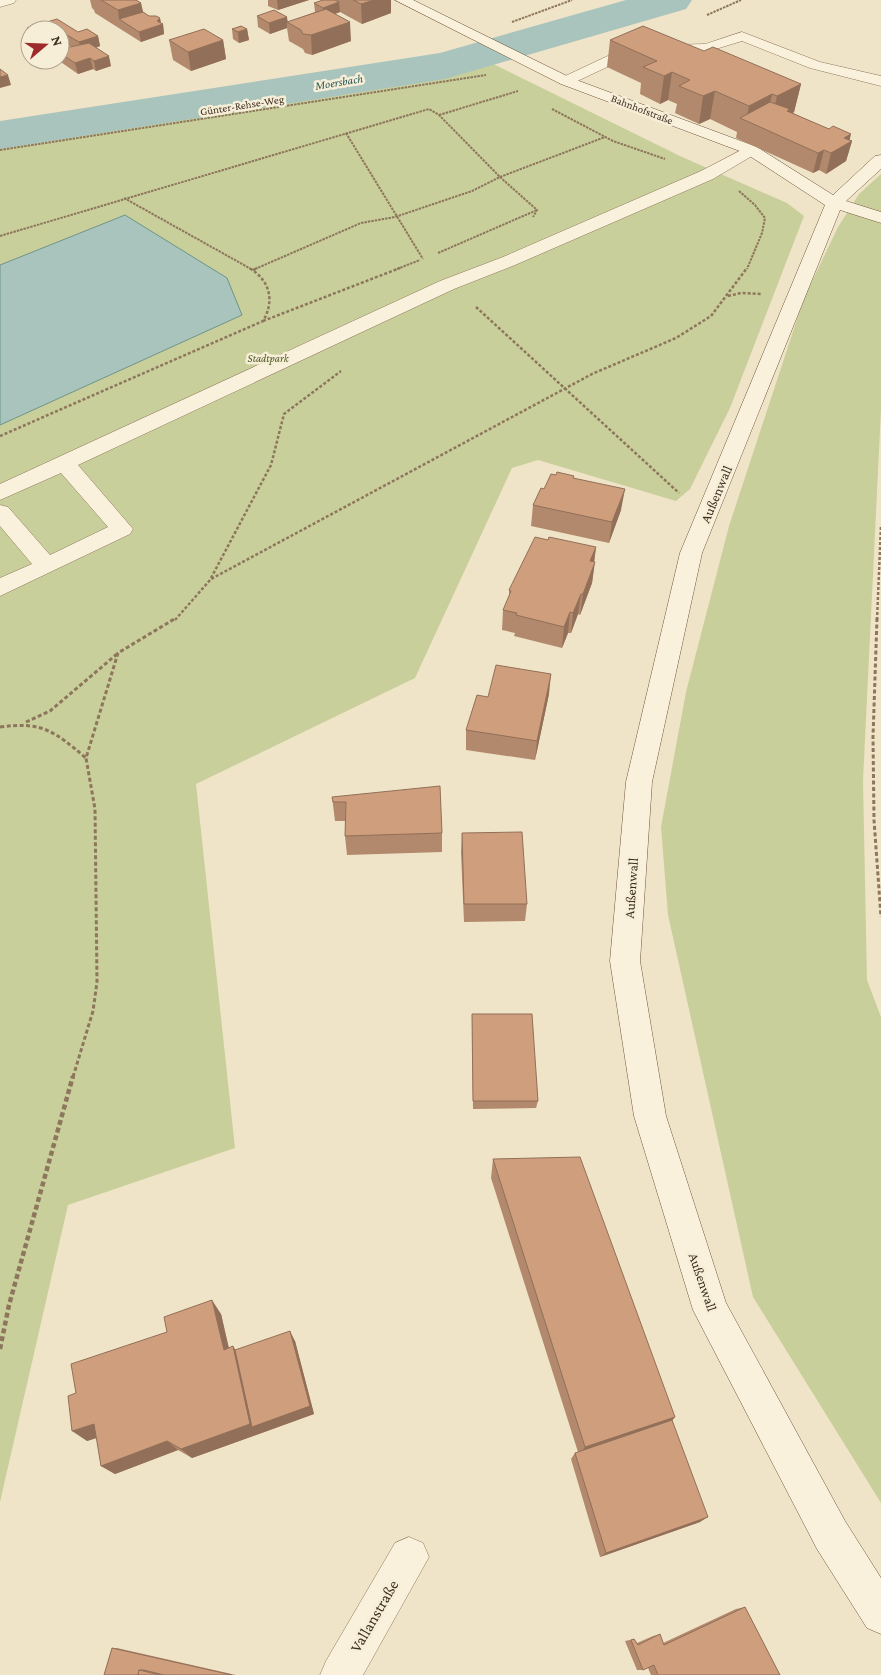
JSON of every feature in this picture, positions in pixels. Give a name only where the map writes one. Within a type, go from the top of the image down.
[{"type":"street","points":[[0,3],[9,0]]},
{"type":"street","name":"Bahnhofstraße","points":[[402,0],[566,80],[751,150],[834,203],[881,218]]},
{"type":"street","points":[[566,80],[634,49],[706,48],[742,36],[815,65],[881,81]]},
{"type":"street","points":[[0,493],[447,284],[509,260],[707,175],[751,150]]},
{"type":"street","name":"Außenwall","points":[[881,160],[834,203],[691,553],[639,782],[625,961],[650,1116],[711,1310],[831,1535],[881,1614]]},
{"type":"street","points":[[0,588],[122,529],[64,463]]},
{"type":"street","points":[[0,512],[47,566]]},
{"type":"street","name":"Vallanstraße","points":[[340,1675],[408,1557]]},
{"type":"path","points":[[481,39],[572,0]]},
{"type":"path","name":"Günter-Rehse-Weg","points":[[0,150],[487,75]]},
{"type":"path","points":[[440,115],[518,91]]},
{"type":"path","points":[[0,236],[123,198],[429,109],[440,115],[500,177],[537,210]]},
{"type":"path","points":[[346,133],[421,260]]},
{"type":"path","points":[[253,270],[361,223],[395,217],[472,191],[500,177],[605,137]]},
{"type":"path","points":[[211,579],[592,374],[676,338],[711,316],[745,272],[762,233],[765,218],[756,206],[738,190]]},
{"type":"path","points":[[123,198],[253,270],[266,282],[272,296],[270,312],[263,321]]},
{"type":"path","points":[[532,218],[537,210]]},
{"type":"path","points":[[0,436],[263,321],[421,260],[537,210]]},
{"type":"path","points":[[447,284],[482,312],[706,518]]},
{"type":"path","points":[[0,726],[26,722],[50,711],[118,653],[174,621],[211,579],[271,465],[284,414],[348,366]]},
{"type":"path","points":[[881,525],[873,746],[874,820],[881,918]]},
{"type":"path","points":[[0,1349],[9,1305],[47,1164],[93,1011],[96,982],[97,900],[95,809],[86,758],[118,653]]},
{"type":"path","points":[[26,722],[51,728],[86,758]]},
{"type":"green space","name":"Stadtpark","points":[[461,48],[680,156],[787,203],[804,216],[730,408],[690,489],[676,501],[538,460],[512,468],[415,678],[196,784],[235,1148],[68,1205],[0,1502],[0,125],[286,85],[391,66]]},
{"type":"green space","points":[[881,174],[881,410],[863,781],[867,980],[881,1017],[881,1503],[753,1297],[668,915],[661,827],[686,692],[729,526],[804,298],[838,227],[859,194]]},
{"type":"water","points":[[125,215],[227,278],[242,315],[0,425],[0,265]]},
{"type":"building","points":[[101,0],[136,0],[141,3],[118,10]]},
{"type":"building","points":[[323,0],[339,2],[323,8],[314,3]]},
{"type":"building","points":[[353,0],[374,0],[361,4]]},
{"type":"building","points":[[326,9],[350,22],[311,35],[303,34],[301,30],[287,22]]},
{"type":"building","points":[[274,10],[287,17],[269,23],[257,16]]},
{"type":"building","points":[[143,12],[149,16],[160,18],[157,21],[163,24],[139,32],[119,19]]},
{"type":"building","points":[[241,26],[247,29],[238,32],[232,29]]},
{"type":"building","points":[[643,26],[704,51],[713,47],[801,84],[777,96],[772,94],[749,106],[715,91],[703,96],[679,86],[690,80],[672,72],[664,76],[643,67],[657,61],[610,40]]},
{"type":"building","points":[[70,27],[78,32],[87,29],[98,36],[79,42],[70,37]]},
{"type":"building","points":[[204,29],[223,40],[188,52],[169,40]]},
{"type":"building","points":[[89,43],[109,56],[94,61],[90,58],[75,63],[70,60],[70,47]]},
{"type":"building","points":[[0,69],[8,75],[0,77]]},
{"type":"building","points":[[770,102],[790,109],[787,111],[829,129],[833,126],[851,134],[844,138],[852,141],[831,153],[824,150],[818,153],[740,118]]},
{"type":"building","points":[[557,472],[574,476],[573,478],[625,489],[612,522],[533,505],[541,488],[544,489],[551,474],[556,475]]},
{"type":"building","points":[[535,537],[548,540],[549,537],[596,547],[590,561],[595,562],[583,594],[581,594],[573,613],[570,612],[564,627],[503,610],[511,591],[509,590]]},
{"type":"building","points":[[496,665],[551,674],[537,741],[466,730],[477,695],[488,697]]},
{"type":"building","points":[[440,786],[442,833],[345,836],[346,802],[333,802],[332,797]]},
{"type":"building","points":[[522,832],[527,904],[464,904],[462,833]]},
{"type":"building","points":[[472,1014],[532,1014],[538,1101],[473,1101]]},
{"type":"building","points":[[580,1157],[675,1417],[585,1447],[493,1159]]},
{"type":"building","points":[[212,1300],[224,1350],[233,1346],[250,1424],[181,1449],[167,1441],[101,1466],[94,1424],[72,1431],[68,1396],[76,1393],[71,1364],[167,1332],[164,1317]]},
{"type":"building","points":[[290,1331],[310,1406],[252,1427],[235,1350]]},
{"type":"building","points":[[672,1420],[708,1517],[606,1553],[575,1453]]},
{"type":"building","points":[[745,1607],[780,1675],[658,1675],[654,1665],[643,1670],[631,1640],[634,1639],[638,1645],[660,1634],[664,1645]]},
{"type":"building","points":[[112,1648],[232,1675],[164,1675],[139,1670],[138,1675],[104,1675]]},
{"type":"building","points":[[139,1670],[160,1675],[138,1675]]},
{"type":"waterway","name":"Moersbach","points":[[0,135],[445,66],[671,0]]}]
